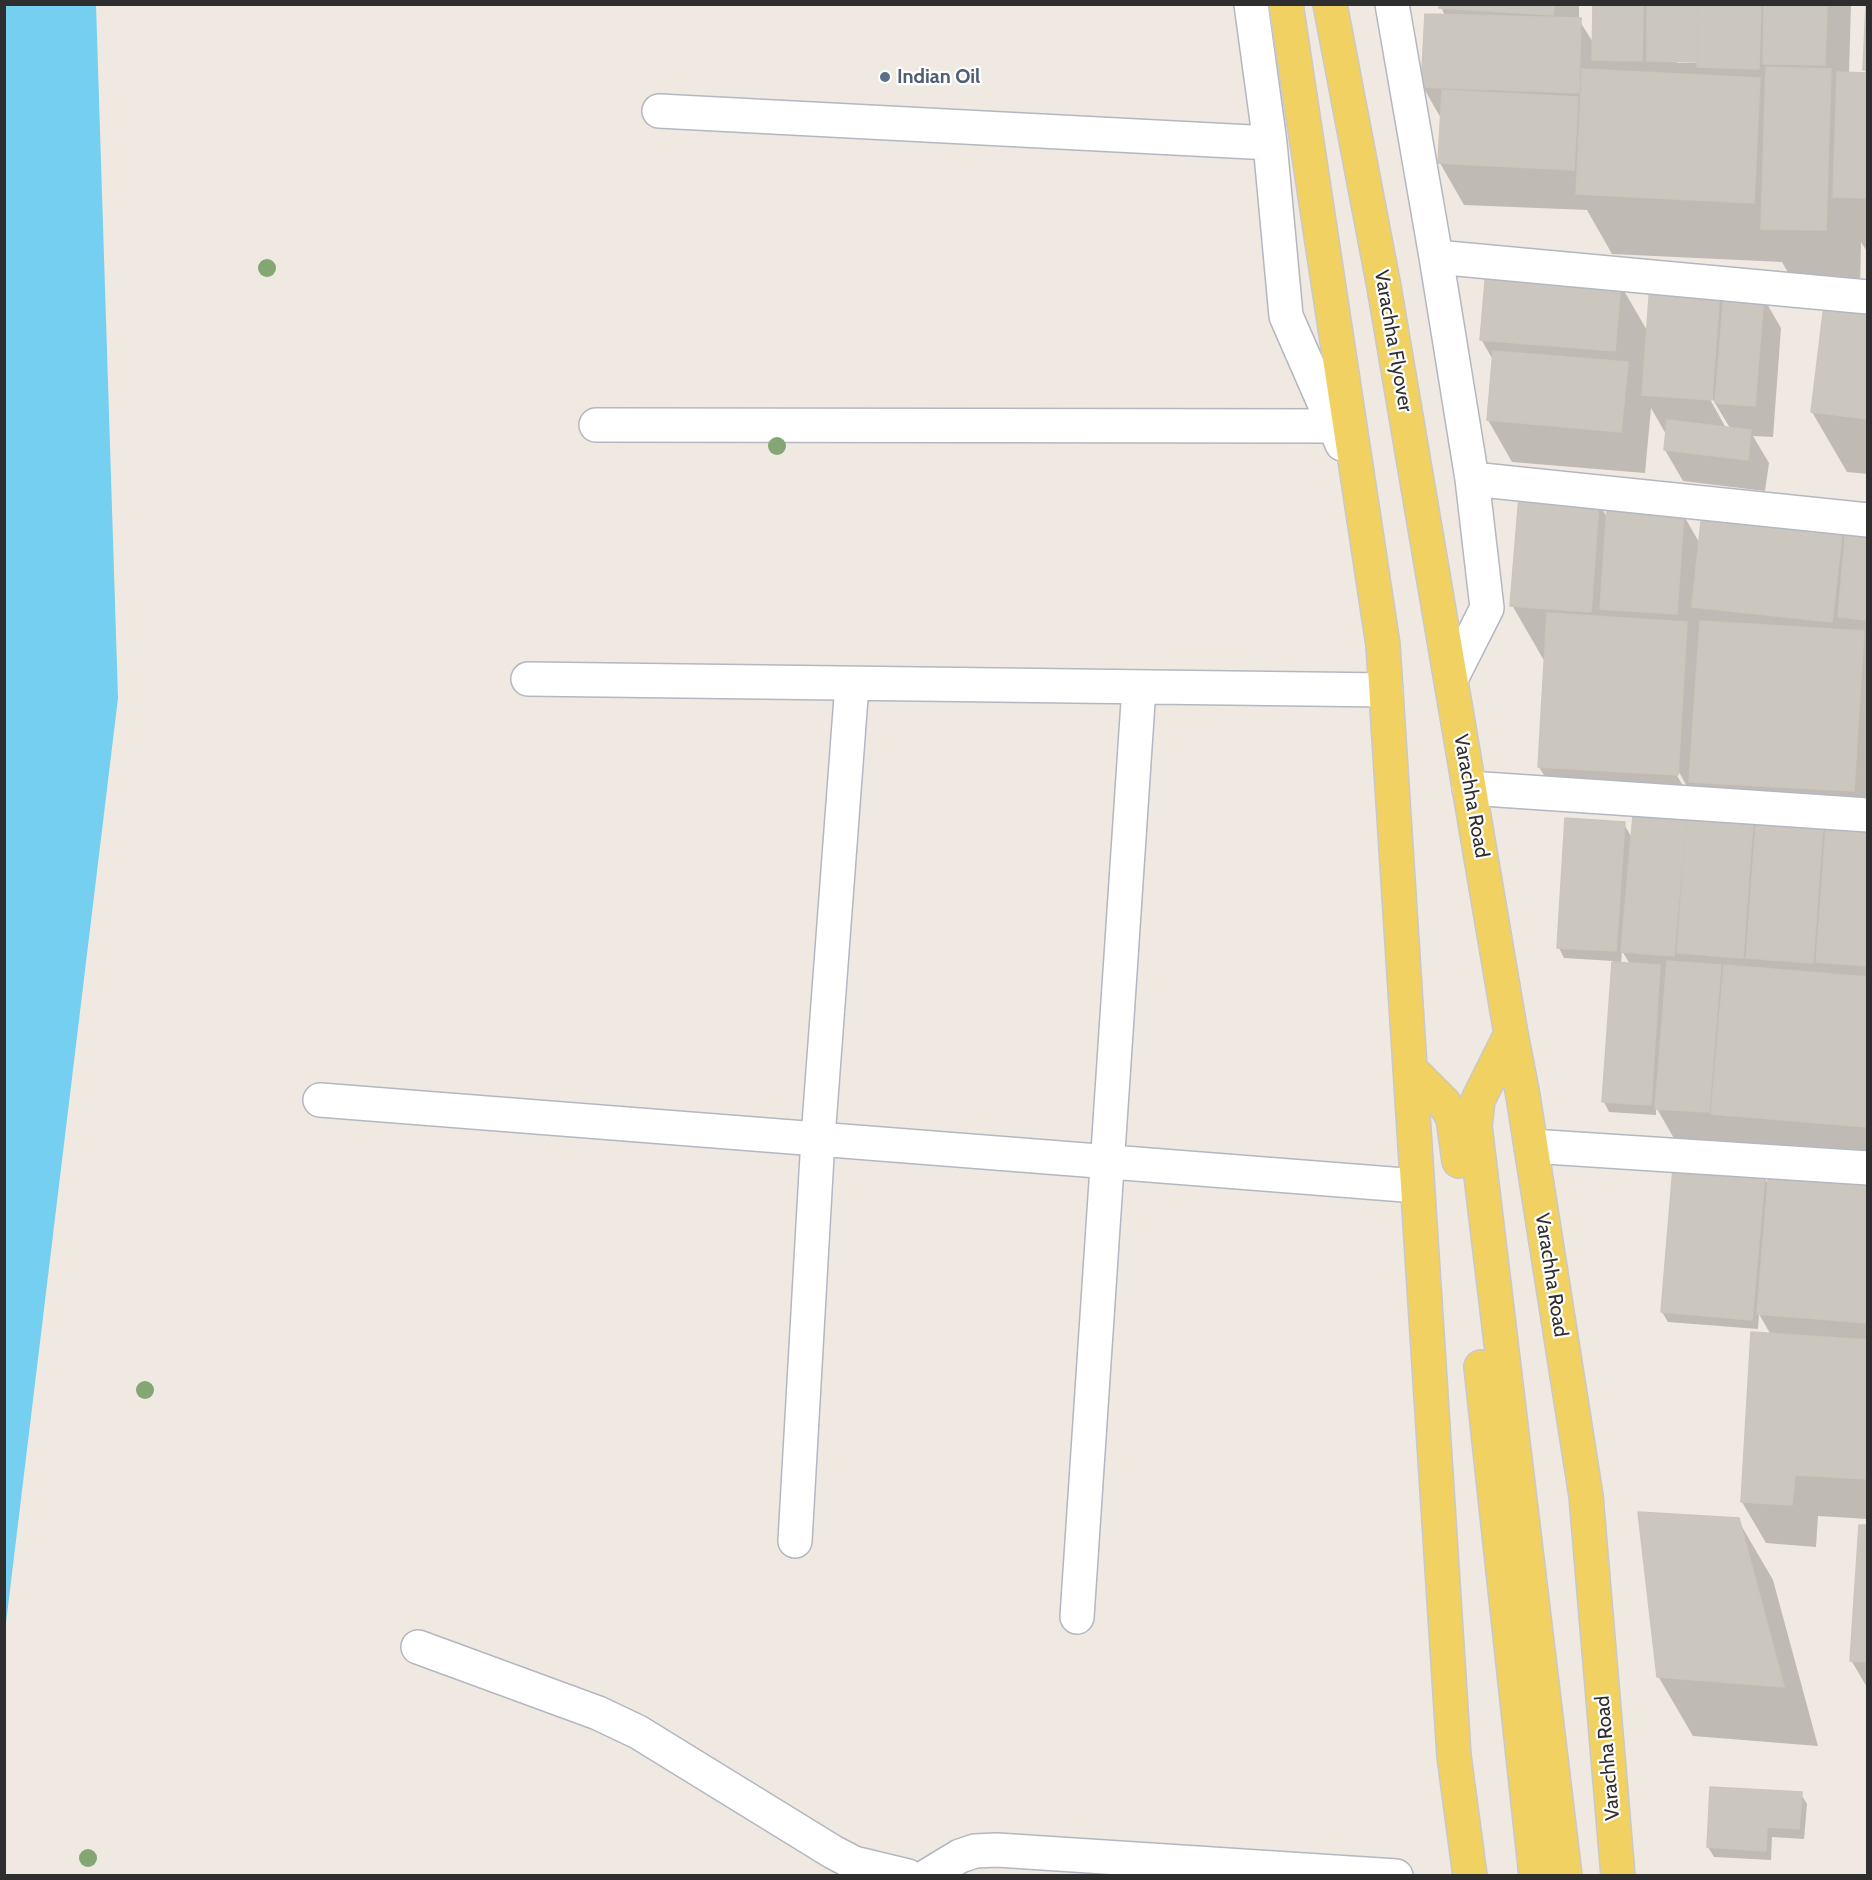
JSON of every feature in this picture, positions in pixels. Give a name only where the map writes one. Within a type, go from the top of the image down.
[{"type":"main road","points":[[1286,4],[1383,645],[1454,1756],[1470,1875]]},
{"type":"main road","name":"Varachha Flyover","points":[[1330,4],[1384,287],[1451,679]]},
{"type":"main road","name":"Varachha Road","points":[[1451,679],[1531,1146],[1586,1496],[1618,1875]]},
{"type":"main road","points":[[1511,1034],[1478,1100],[1475,1126],[1565,1875]]},
{"type":"main road","points":[[1410,1069],[1444,1103],[1453,1118],[1456,1136],[1536,1875]]},
{"type":"street","points":[[1251,4],[1270,143],[1286,316],[1358,478]]},
{"type":"street","points":[[1392,4],[1472,479],[1487,608],[1451,679]]},
{"type":"street","points":[[659,111],[1270,143]]},
{"type":"street","points":[[1436,257],[1868,297]]},
{"type":"street","points":[[596,425],[1334,426]]},
{"type":"street","points":[[1472,479],[1868,520]]},
{"type":"street","points":[[528,679],[1386,690]]},
{"type":"street","points":[[795,1541],[818,1138],[852,684]]},
{"type":"street","points":[[1077,1617],[1139,687]]},
{"type":"street","points":[[1469,788],[1868,815]]},
{"type":"street","points":[[320,1100],[1417,1186]]},
{"type":"street","points":[[1531,1146],[1868,1168]]},
{"type":"street","points":[[417,1647],[598,1713],[638,1732],[854,1863],[908,1875]]},
{"type":"street","points":[[927,1875],[968,1853],[998,1850],[1396,1875]]},
{"type":"water","points":[[5,4],[96,5],[118,698],[5,1631]]},
{"type":"building","points":[[1439,4],[1554,4],[1553,15],[1439,8]]},
{"type":"building","points":[[1593,4],[1643,4],[1642,61],[1592,60]]},
{"type":"building","points":[[1647,4],[1698,4],[1697,62],[1647,61]]},
{"type":"building","points":[[1699,4],[1761,4],[1759,69],[1697,67]]},
{"type":"building","points":[[1764,4],[1827,4],[1825,65],[1763,64]]},
{"type":"building","points":[[1866,4],[1868,4],[1868,70],[1863,70]]},
{"type":"building","points":[[1425,14],[1581,18],[1579,93],[1421,87]]},
{"type":"building","points":[[1766,67],[1831,69],[1826,230],[1761,229]]},
{"type":"building","points":[[1582,69],[1760,78],[1754,203],[1576,194]]},
{"type":"building","points":[[1837,72],[1868,73],[1868,198],[1833,197]]},
{"type":"building","points":[[1442,90],[1578,97],[1574,170],[1438,163]]},
{"type":"building","points":[[1486,270],[1621,282],[1615,351],[1480,340]]},
{"type":"building","points":[[1650,284],[1720,289],[1712,400],[1642,395]]},
{"type":"building","points":[[1724,293],[1764,295],[1755,406],[1715,403]]},
{"type":"building","points":[[1825,297],[1868,302],[1868,419],[1811,412]]},
{"type":"building","points":[[1493,351],[1628,362],[1621,432],[1487,420]]},
{"type":"building","points":[[1667,420],[1751,430],[1748,460],[1664,450]]},
{"type":"building","points":[[1519,496],[1599,502],[1591,612],[1510,606]]},
{"type":"building","points":[[1607,507],[1684,512],[1677,614],[1600,609]]},
{"type":"building","points":[[1702,512],[1843,527],[1832,622],[1692,607]]},
{"type":"building","points":[[1846,527],[1868,529],[1868,620],[1838,617]]},
{"type":"building","points":[[1547,613],[1687,622],[1678,775],[1538,767]]},
{"type":"building","points":[[1700,621],[1864,631],[1854,791],[1689,782]]},
{"type":"building","points":[[1634,804],[1687,808],[1674,956],[1621,952]]},
{"type":"building","points":[[1688,804],[1754,809],[1743,958],[1677,953]]},
{"type":"building","points":[[1757,809],[1824,814],[1813,963],[1746,958]]},
{"type":"building","points":[[1827,813],[1868,816],[1868,966],[1816,962]]},
{"type":"building","points":[[1565,818],[1625,822],[1616,951],[1557,948]]},
{"type":"building","points":[[1667,961],[1721,965],[1709,1112],[1655,1109]]},
{"type":"building","points":[[1612,962],[1660,965],[1651,1105],[1602,1102]]},
{"type":"building","points":[[1724,965],[1868,977],[1868,1127],[1711,1114]]},
{"type":"building","points":[[1769,1167],[1868,1175],[1868,1323],[1757,1314]]},
{"type":"building","points":[[1673,1168],[1765,1175],[1752,1320],[1661,1312]]},
{"type":"building","points":[[1751,1332],[1868,1340],[1868,1479],[1795,1475],[1792,1505],[1741,1502]]},
{"type":"building","points":[[1638,1512],[1739,1518],[1784,1687],[1657,1677]]},
{"type":"building","points":[[1859,1525],[1868,1525],[1868,1662],[1850,1661]]},
{"type":"building","points":[[1710,1787],[1802,1792],[1799,1829],[1767,1827],[1766,1851],[1707,1847]]},
{"type":"place","name":"Indian Oil","points":[[885,77]]}]
